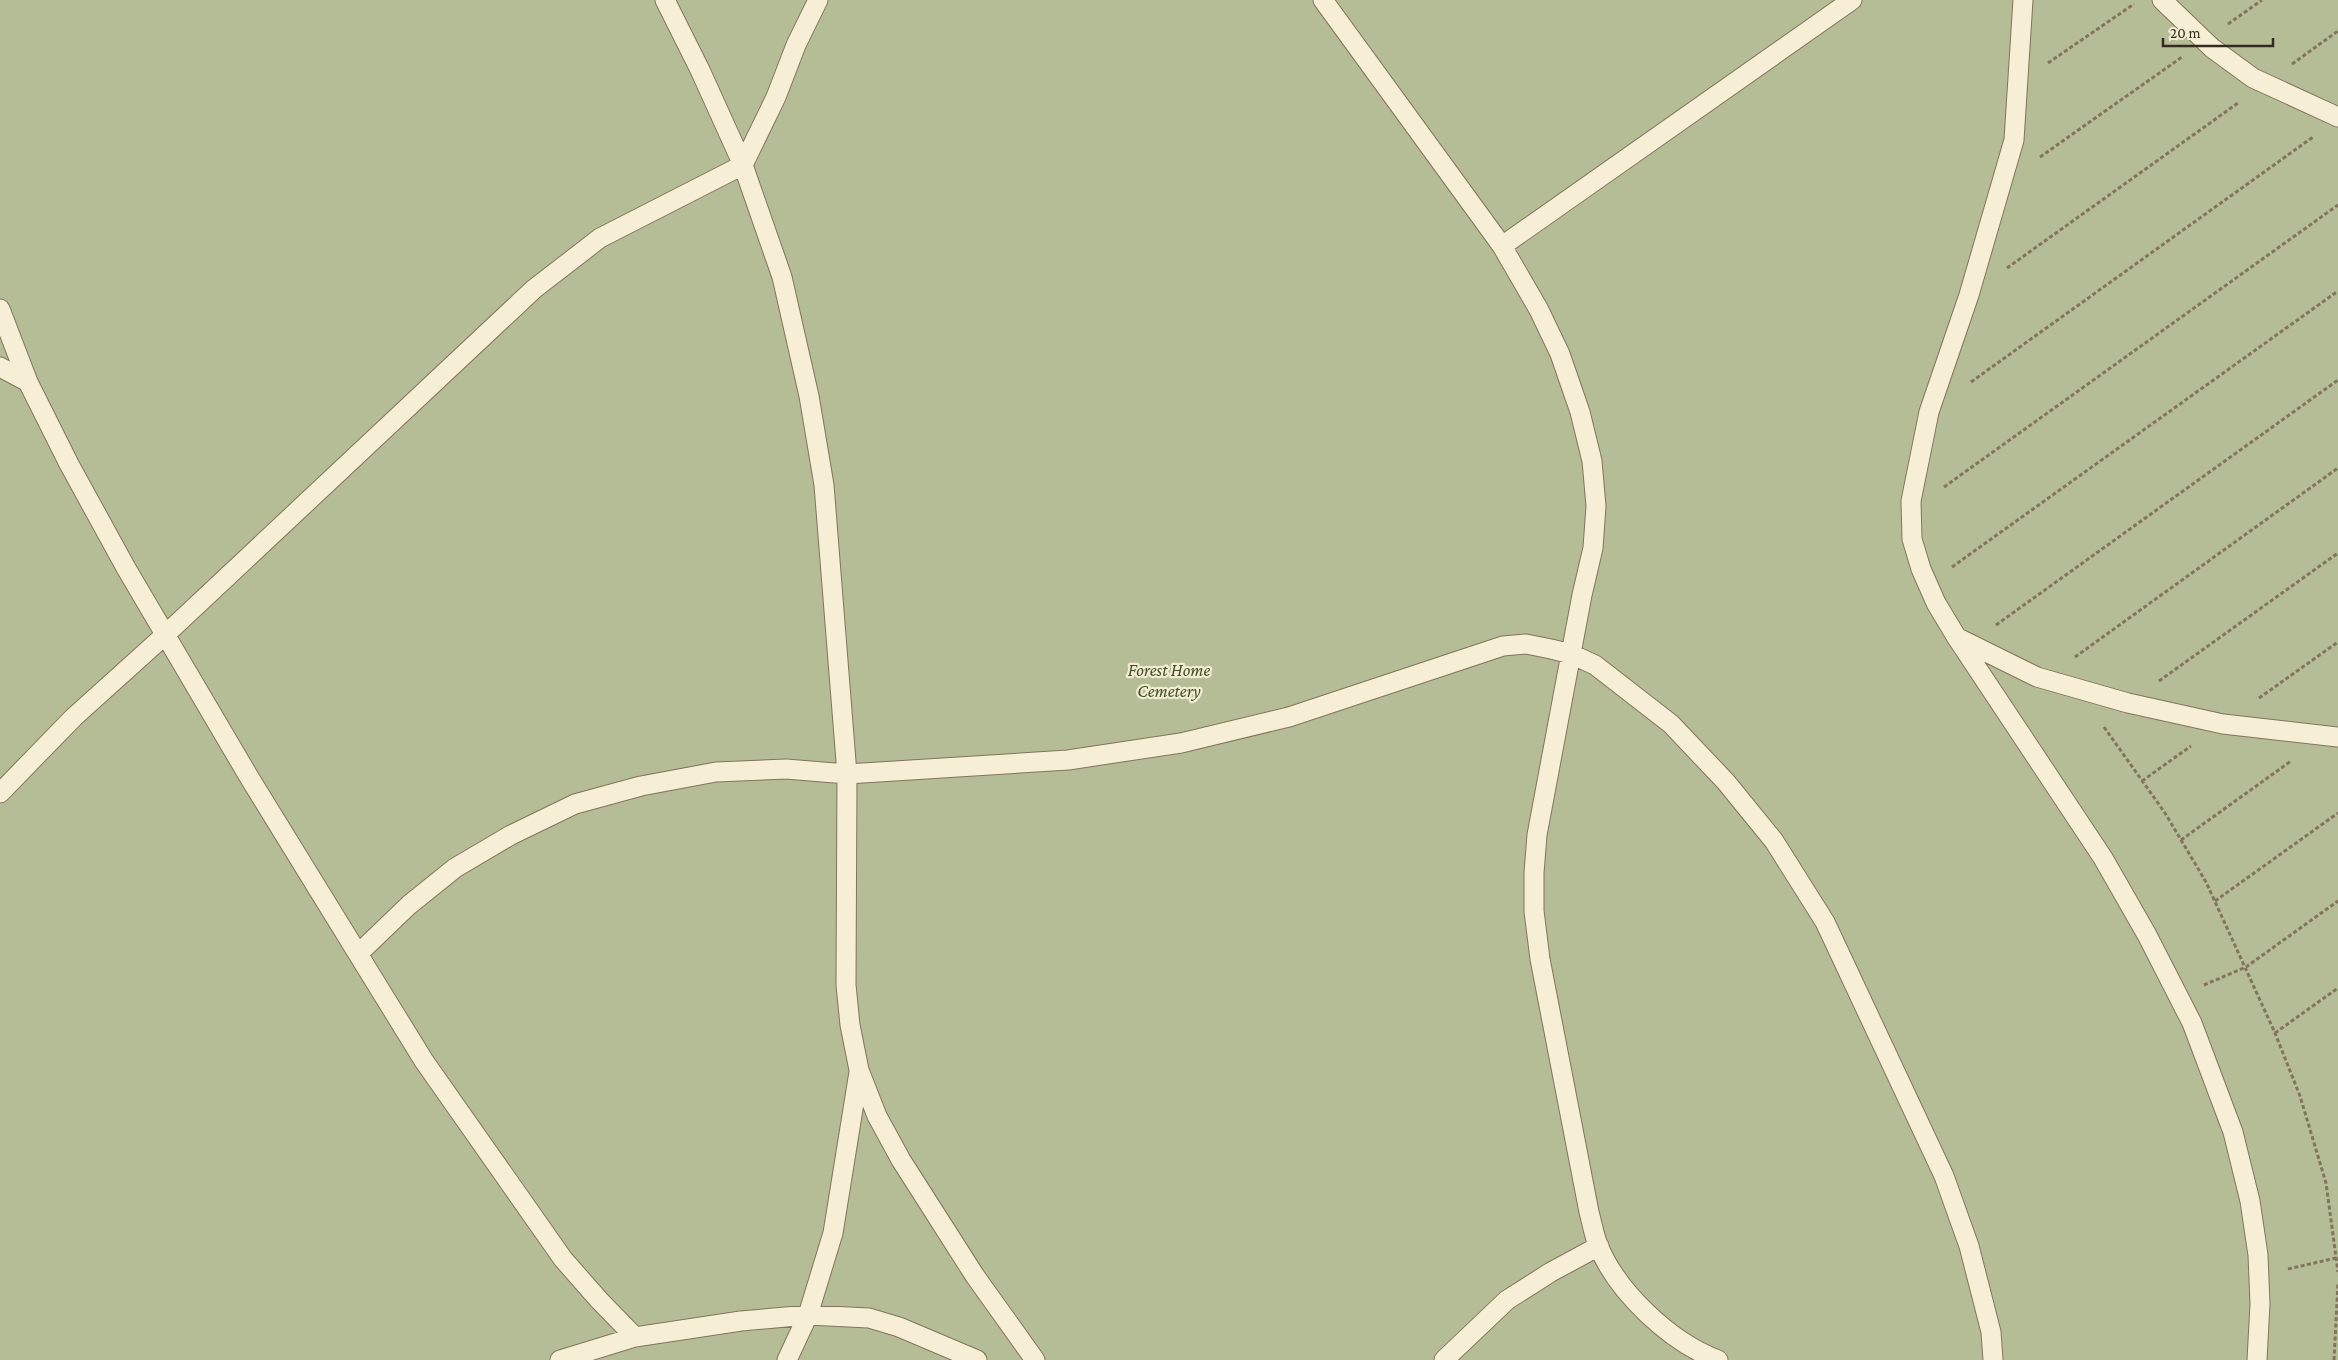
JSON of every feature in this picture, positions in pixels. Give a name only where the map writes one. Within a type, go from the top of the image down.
[{"type":"lane","points":[[665,0],[700,70],[743,165],[782,277],[809,396],[823,475],[848,774],[846,985],[850,1025],[859,1070],[877,1116],[901,1160],[975,1276],[1035,1360]]},
{"type":"lane","points":[[0,793],[74,717],[165,635],[534,289],[561,266],[600,238],[743,165],[776,97],[796,45],[818,0]]},
{"type":"lane","points":[[1323,0],[1502,246],[1539,310],[1560,354],[1580,412],[1592,461],[1596,506],[1593,548],[1571,654],[1538,835],[1534,873],[1534,911],[1545,988],[1589,1212],[1599,1246],[1620,1282],[1649,1316],[1680,1339],[1718,1360]]},
{"type":"lane","points":[[1502,246],[1852,0]]},
{"type":"lane","points":[[2024,0],[2014,140],[1968,295],[1929,412],[1911,501],[1912,539],[1927,584],[2103,858],[2147,935],[2192,1023],[2233,1132],[2250,1201],[2258,1255],[2260,1304],[2257,1360]]},
{"type":"lane","points":[[2162,0],[2204,41],[2253,78],[2338,117]]},
{"type":"lane","points":[[0,309],[28,382],[69,464],[165,635],[249,777],[424,1061],[563,1259],[598,1300],[635,1337]]},
{"type":"lane","points":[[0,367],[28,382]]},
{"type":"lane","points":[[1963,641],[2044,679],[2128,703],[2223,724],[2332,736]]},
{"type":"lane","points":[[358,954],[409,905],[455,868],[511,835],[576,804],[641,786],[716,772],[786,769],[848,774],[1068,760],[1181,743],[1289,717],[1503,646],[1526,644],[1571,654],[1595,665],[1670,724],[1726,782],[1774,841],[1825,922],[1944,1176],[1969,1246],[1991,1332],[1993,1360]]},
{"type":"lane","points":[[788,1360],[808,1315],[833,1233],[859,1070]]},
{"type":"lane","points":[[1444,1360],[1507,1300],[1551,1272],[1599,1246]]},
{"type":"lane","points":[[560,1360],[635,1337],[741,1321],[808,1315],[869,1318],[899,1327],[977,1360]]},
{"type":"path","points":[[2019,83],[2139,0]]},
{"type":"path","points":[[2002,184],[2262,0]]},
{"type":"path","points":[[1968,295],[2338,31]]},
{"type":"path","points":[[1969,383],[2314,136]]},
{"type":"path","points":[[1911,510],[2338,205]]},
{"type":"path","points":[[1927,584],[2338,291]]},
{"type":"path","points":[[1963,641],[2338,380]]},
{"type":"path","points":[[2044,679],[2338,468]]},
{"type":"path","points":[[2128,703],[2338,553]]},
{"type":"path","points":[[2078,690],[2165,813],[2215,901],[2246,967],[2300,1096],[2326,1183],[2338,1272]]},
{"type":"path","points":[[2181,840],[2332,736]]},
{"type":"path","points":[[2215,901],[2338,813]]},
{"type":"path","points":[[2178,996],[2246,967],[2338,901]]},
{"type":"path","points":[[2275,1034],[2338,988]]},
{"type":"path","points":[[2258,1276],[2336,1258]]},
{"type":"path","points":[[2334,1360],[2338,1283]]},
{"type":"green space","name":"Forest Home Cemetery","points":[[0,0],[2338,0],[2338,1360],[0,1360]]}]
